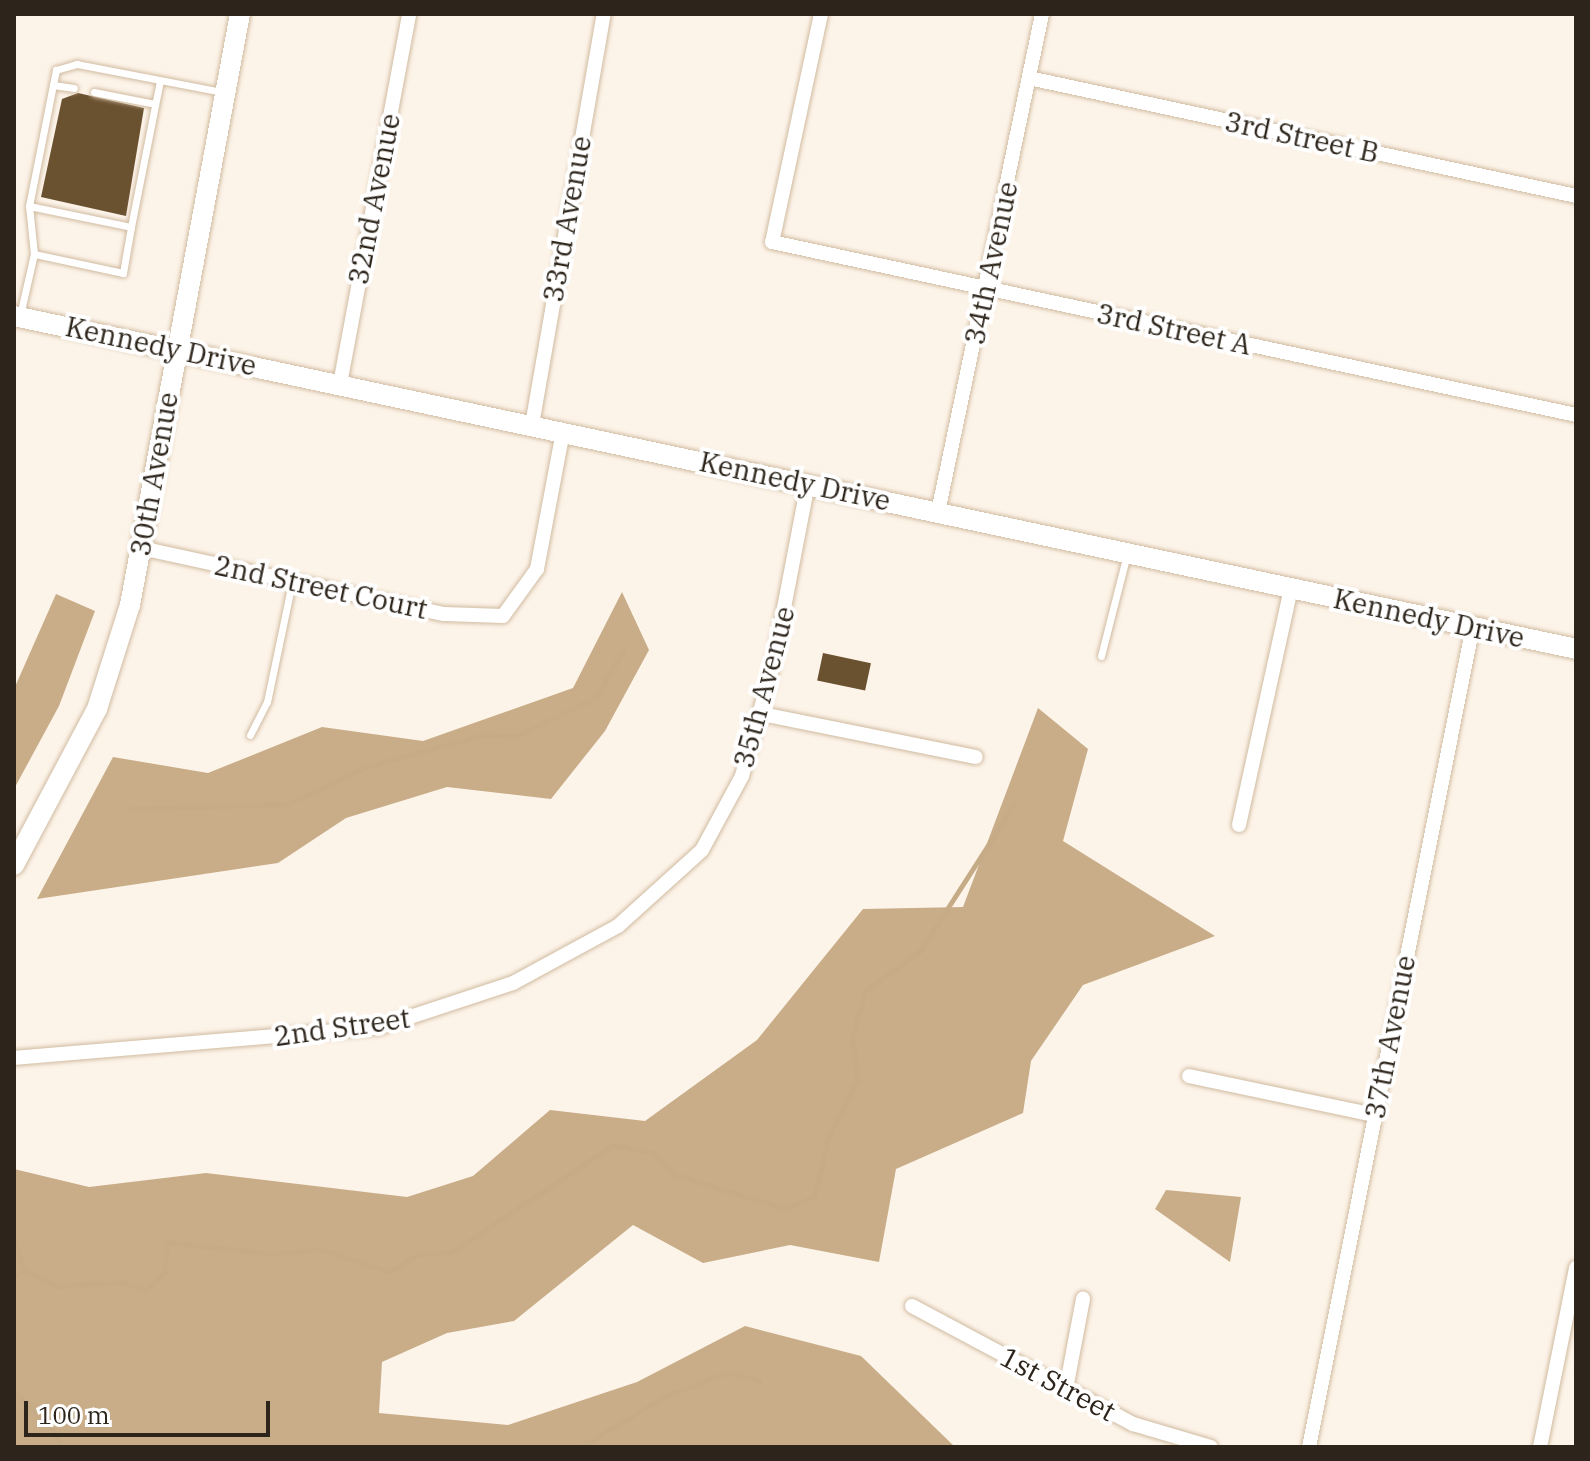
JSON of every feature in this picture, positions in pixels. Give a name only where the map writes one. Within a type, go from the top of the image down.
[{"type":"street","name":"30th Avenue","points":[[14,865],[97,709],[141,548],[240,14]]},
{"type":"street","name":"32nd Avenue","points":[[340,384],[409,14]]},
{"type":"street","name":"33rd Avenue","points":[[532,425],[604,14]]},
{"type":"street","name":"3rd Street A","points":[[821,14],[772,242],[1576,415]]},
{"type":"street","name":"34th Avenue","points":[[938,512],[1042,14]]},
{"type":"street","name":"3rd Street B","points":[[1029,78],[1576,196]]},
{"type":"street","name":"Kennedy Drive","points":[[17,316],[1576,649]]},
{"type":"street","name":"2nd Street Court","points":[[141,548],[479,619],[503,616],[537,569],[563,432]]},
{"type":"street","name":"35th Avenue","points":[[681,874],[728,807],[762,714],[808,483]]},
{"type":"street","points":[[1239,825],[1291,589]]},
{"type":"street","name":"37th Avenue","points":[[1309,1447],[1473,626]]},
{"type":"street","points":[[762,714],[976,757]]},
{"type":"street","name":"2nd Street","points":[[14,1058],[334,1033],[420,1017],[513,983],[593,941],[681,874]]},
{"type":"street","points":[[1189,1076],[1374,1115]]},
{"type":"street","points":[[1540,1447],[1576,1268]]},
{"type":"street","points":[[1066,1389],[1083,1299]]},
{"type":"street","name":"1st Street","points":[[912,1306],[1066,1389],[1164,1436],[1211,1447]]},
{"type":"lane","points":[[17,316],[34,254],[29,206],[56,70],[77,64],[225,92]]},
{"type":"lane","points":[[34,254],[123,273],[160,81]]},
{"type":"lane","points":[[53,85],[74,88]]},
{"type":"lane","points":[[94,92],[155,104]]},
{"type":"lane","points":[[29,206],[131,227]]},
{"type":"lane","points":[[1101,656],[1127,551]]},
{"type":"lane","points":[[250,735],[267,702],[292,582]]},
{"type":"shaded area","points":[[622,592],[649,650],[605,731],[551,799],[447,787],[346,818],[278,863],[37,899],[113,757],[208,773],[322,727],[423,741],[573,688]]},
{"type":"shaded area","points":[[56,594],[95,611],[59,706],[14,789],[14,689]]},
{"type":"shaded area","points":[[1038,708],[1088,749],[1063,841],[1215,936],[1083,985],[1031,1061],[1023,1113],[896,1169],[879,1262],[790,1245],[703,1263],[633,1225],[514,1321],[447,1333],[382,1362],[379,1413],[508,1425],[637,1382],[745,1326],[861,1356],[955,1447],[14,1447],[14,1169],[89,1187],[206,1173],[407,1197],[473,1176],[550,1110],[645,1121],[757,1040],[863,909],[963,907]]},
{"type":"shaded area","points":[[1166,1190],[1241,1197],[1230,1262],[1155,1209]]},
{"type":"building","points":[[78,93],[144,108],[126,216],[41,197],[62,99]]},
{"type":"building","points":[[823,653],[871,663],[865,691],[817,680]]},
{"type":"waterway","points":[[129,809],[287,804],[369,766],[486,734],[515,737],[597,697],[624,648]]},
{"type":"waterway","points":[[14,1242],[25,1270],[56,1286],[124,1282],[146,1291],[165,1272],[166,1242],[273,1254],[320,1249],[390,1272],[418,1254],[452,1252],[613,1145],[653,1153],[676,1175],[786,1209],[814,1196],[829,1135],[858,1080],[852,1040],[865,991],[920,951],[1013,806]]},
{"type":"waterway","points":[[14,1277],[25,1270]]},
{"type":"waterway","points":[[580,1447],[666,1396],[728,1372],[760,1381]]},
{"type":"waterway","points":[[14,1392],[48,1422],[62,1447]]}]
